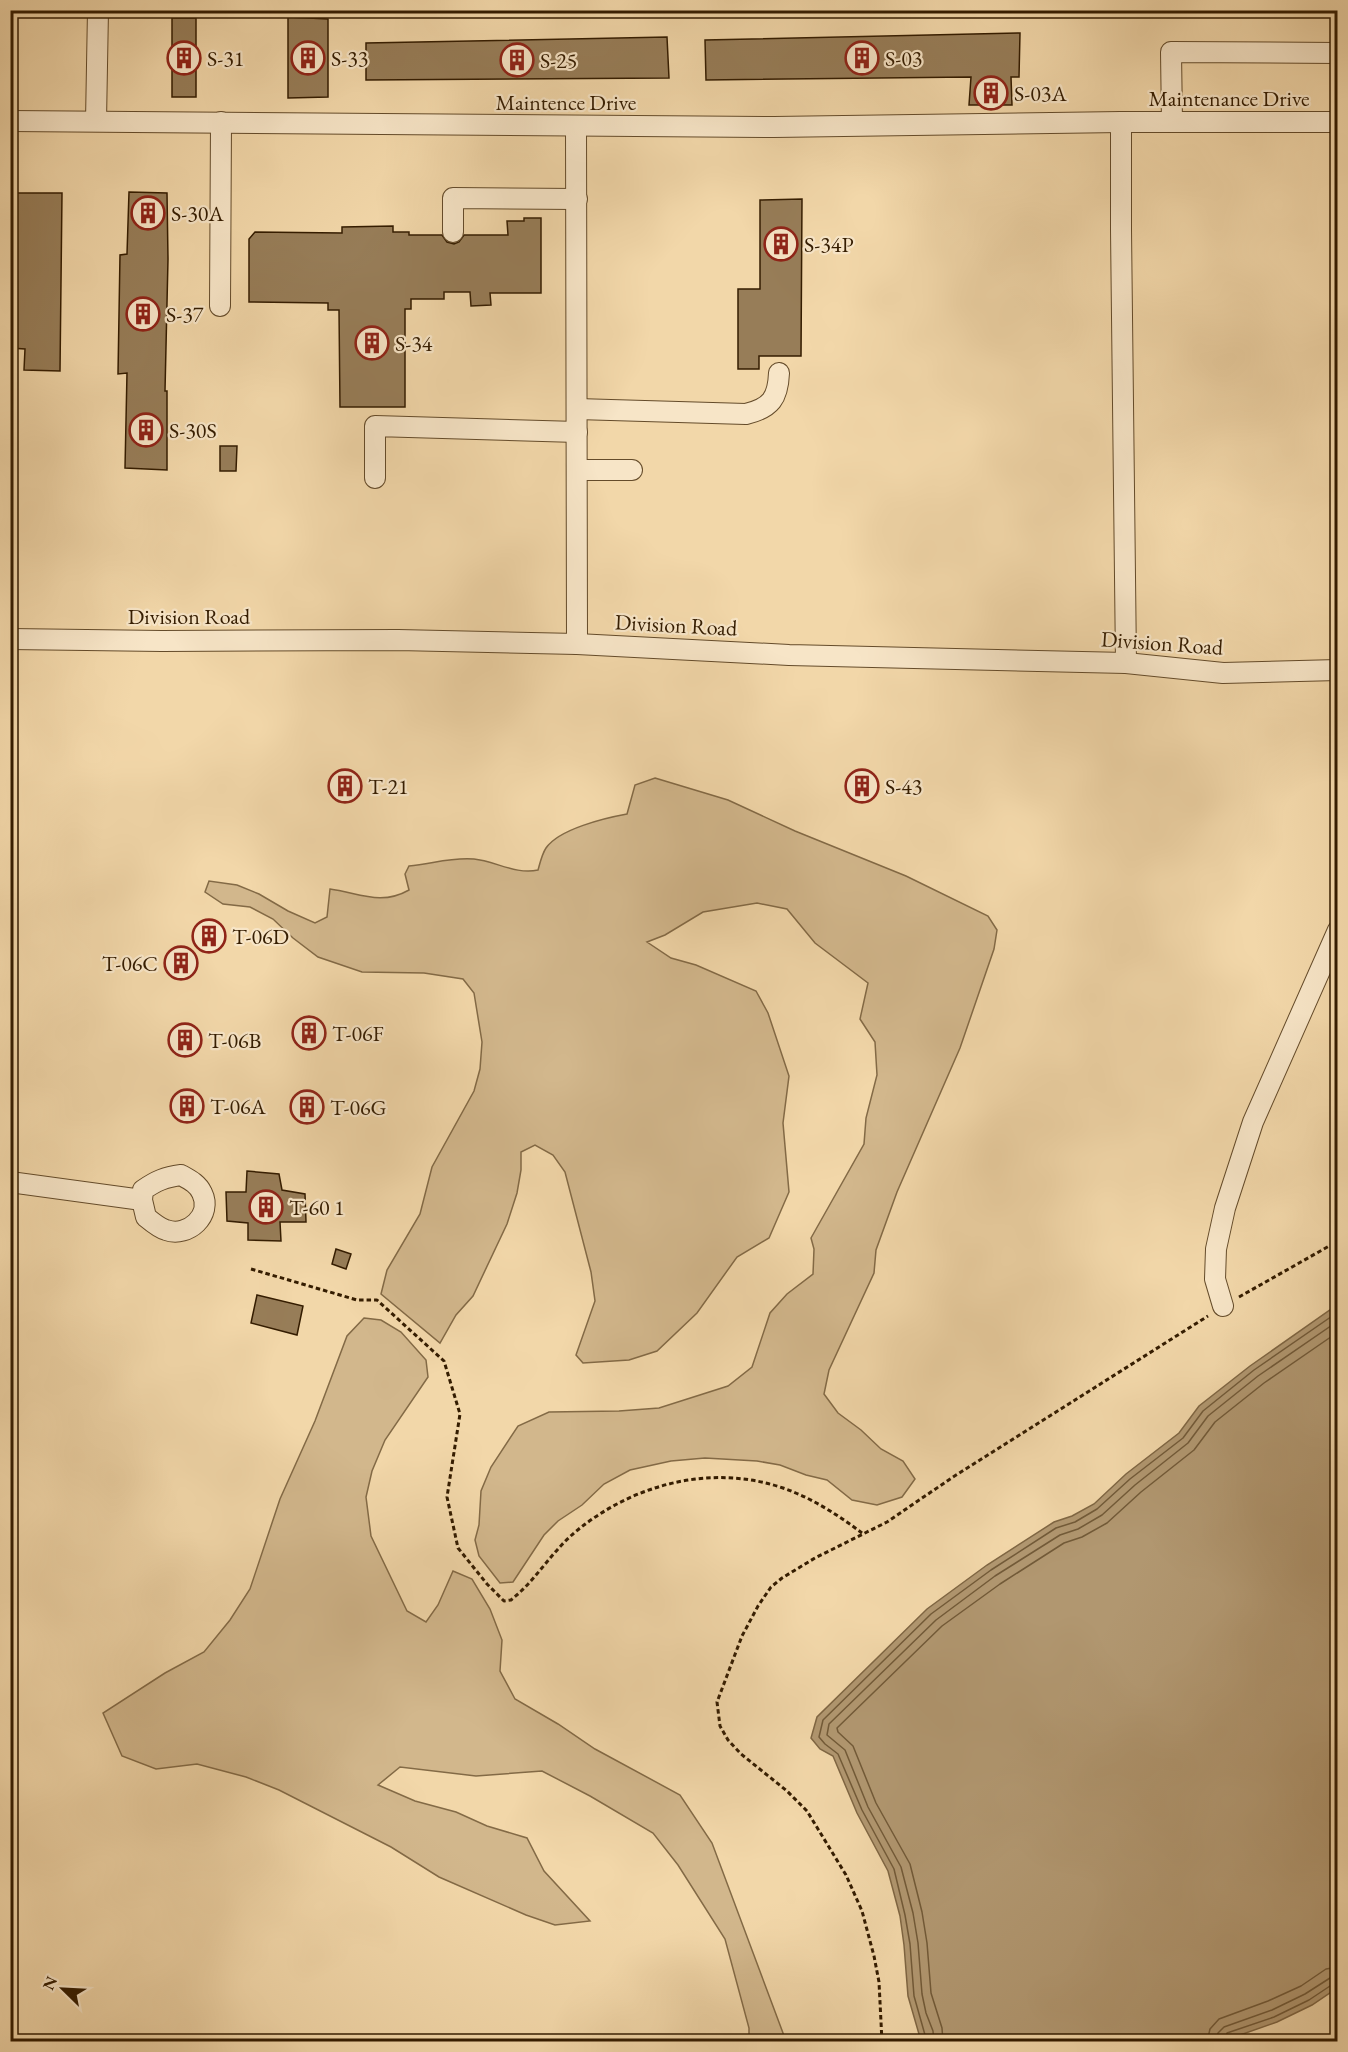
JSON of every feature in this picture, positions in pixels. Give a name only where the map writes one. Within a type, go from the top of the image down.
[{"type":"street","points":[[96,121],[98,10]]},
{"type":"street","points":[[1172,122],[1172,52],[1338,53]]},
{"type":"street","name":"Maintence Drive","points":[[10,122],[774,127],[1121,122]]},
{"type":"street","points":[[220,306],[221,122]]},
{"type":"street","points":[[1121,122],[1126,663]]},
{"type":"street","name":"Maintenance Drive","points":[[1121,122],[1338,122]]},
{"type":"street","points":[[576,126],[577,644]]},
{"type":"street","points":[[453,232],[453,198],[577,199]]},
{"type":"street","points":[[577,409],[746,414],[759,411],[772,401],[778,387],[778,373]]},
{"type":"street","points":[[375,478],[375,426],[577,432]]},
{"type":"street","points":[[577,470],[632,470]]},
{"type":"street","name":"Division Road","points":[[10,639],[398,640],[577,644],[789,655],[1126,663],[1223,673],[1338,670]]},
{"type":"street","points":[[1223,1306],[1215,1279],[1216,1249],[1225,1208],[1253,1122],[1338,930]]},
{"type":"street","points":[[10,1182],[142,1200]]},
{"type":"path","points":[[882,2042],[876,1965],[862,1911],[846,1875],[807,1811],[787,1791],[741,1754],[728,1740],[720,1726],[717,1702],[742,1636],[758,1606],[771,1587],[815,1558],[887,1522],[953,1477],[1223,1306],[1338,1240]]},
{"type":"path","points":[[251,1269],[357,1300],[365,1301],[374,1298],[444,1361],[460,1414],[447,1497],[458,1548],[497,1596],[504,1601],[511,1600],[572,1535],[598,1514],[650,1489],[693,1479],[758,1481],[783,1488],[828,1509],[862,1534]]},
{"type":"shaded area","points":[[655,778],[728,800],[795,831],[906,876],[988,916],[997,930],[994,949],[960,1048],[897,1192],[876,1250],[874,1273],[829,1370],[824,1394],[838,1413],[881,1449],[903,1461],[915,1479],[902,1497],[877,1505],[852,1500],[827,1480],[780,1465],[757,1461],[705,1458],[671,1461],[630,1470],[604,1484],[582,1505],[558,1521],[544,1535],[513,1582],[500,1583],[479,1556],[475,1540],[479,1525],[481,1491],[491,1467],[518,1426],[549,1412],[659,1408],[728,1386],[752,1367],[770,1313],[787,1294],[813,1274],[814,1249],[811,1238],[864,1144],[866,1118],[877,1075],[875,1042],[860,1019],[868,983],[815,943],[787,909],[757,903],[703,912],[665,935],[647,942],[671,958],[696,965],[756,991],[768,1013],[789,1076],[783,1123],[789,1192],[769,1238],[737,1257],[697,1313],[657,1351],[629,1360],[583,1363],[576,1355],[595,1301],[591,1272],[565,1172],[553,1155],[535,1145],[521,1152],[517,1193],[507,1224],[473,1296],[456,1315],[440,1343],[381,1294],[387,1270],[420,1214],[432,1167],[474,1091],[480,1069],[482,1042],[474,993],[463,979],[424,973],[362,972],[318,957],[273,919],[250,907],[223,904],[205,892],[209,881],[237,885],[315,923],[327,917],[330,889],[379,898],[399,895],[409,890],[405,874],[409,866],[474,859],[522,871],[538,870],[545,850],[552,841],[583,825],[627,814],[635,785]]},
{"type":"shaded area","points":[[364,1318],[381,1320],[401,1332],[426,1360],[428,1377],[385,1440],[372,1471],[366,1497],[371,1536],[407,1611],[426,1622],[438,1605],[453,1571],[472,1579],[490,1609],[502,1640],[500,1671],[515,1699],[595,1749],[680,1795],[712,1843],[786,2041],[749,2041],[749,2028],[725,1939],[678,1865],[653,1833],[542,1771],[476,1776],[400,1767],[378,1785],[415,1801],[456,1812],[487,1826],[527,1838],[544,1871],[590,1921],[555,1925],[526,1915],[439,1877],[391,1847],[279,1790],[246,1777],[197,1764],[156,1769],[122,1756],[103,1713],[165,1673],[204,1652],[230,1620],[250,1589],[280,1499],[315,1421],[347,1336]]},
{"type":"water","points":[[1337,1305],[1337,1988],[1312,2005],[1277,2022],[1223,2041],[921,2041],[908,1996],[900,1916],[888,1871],[857,1813],[833,1756],[820,1749],[811,1738],[817,1717],[927,1609],[987,1565],[1054,1522],[1072,1516],[1094,1504],[1126,1474],[1179,1433],[1199,1406],[1250,1366]]},
{"type":"building","name":"S-33","points":[[288,17],[328,19],[328,97],[288,98]]},
{"type":"building","name":"S-31","points":[[172,18],[196,18],[196,97],[172,97]]},
{"type":"building","name":"S-03","points":[[1020,33],[1019,77],[1011,77],[1012,105],[969,105],[971,77],[706,80],[705,40]]},
{"type":"building","name":"S-25","points":[[667,37],[669,78],[366,80],[366,43]]},
{"type":"building","points":[[129,192],[167,193],[165,391],[167,391],[167,470],[125,468],[127,373],[118,374],[120,255],[127,254]]},
{"type":"building","points":[[10,193],[62,193],[60,371],[24,370],[25,349],[10,348]]},
{"type":"building","name":"S-34P","points":[[802,199],[801,356],[759,356],[759,369],[738,369],[738,289],[760,289],[760,200]]},
{"type":"building","name":"S-34","points":[[524,218],[541,218],[541,293],[490,293],[491,305],[471,306],[470,292],[444,292],[444,299],[411,299],[411,309],[405,309],[405,407],[340,407],[339,310],[328,310],[328,303],[249,302],[249,239],[255,232],[342,233],[342,227],[393,226],[393,232],[409,232],[409,235],[442,235],[447,242],[454,244],[459,242],[464,235],[508,235],[507,221],[524,221]]},
{"type":"building","points":[[220,446],[237,446],[236,471],[220,471]]},
{"type":"building","name":"T-60 1","points":[[247,1171],[279,1174],[282,1190],[305,1194],[306,1222],[280,1222],[281,1241],[248,1240],[248,1223],[227,1221],[226,1192],[246,1192]]},
{"type":"building","points":[[336,1249],[351,1254],[346,1269],[332,1264]]},
{"type":"building","points":[[257,1295],[303,1306],[297,1335],[251,1323]]},
{"type":"place","name":"S-31","points":[[184,58]]},
{"type":"place","name":"S-33","points":[[308,58]]},
{"type":"place","name":"S-03","points":[[862,58]]},
{"type":"place","name":"S-25","points":[[517,60]]},
{"type":"place","name":"S-03A","points":[[991,93]]},
{"type":"place","name":"S-30A","points":[[148,213]]},
{"type":"place","name":"S-34P","points":[[781,244]]},
{"type":"place","name":"S-37","points":[[143,314]]},
{"type":"place","name":"S-34","points":[[372,343]]},
{"type":"place","name":"S-30S","points":[[146,430]]},
{"type":"place","name":"T-21","points":[[345,786]]},
{"type":"place","name":"S-43","points":[[862,786]]},
{"type":"place","name":"T-06D","points":[[209,936]]},
{"type":"place","name":"T-06C","points":[[181,963]]},
{"type":"place","name":"T-06F","points":[[309,1033]]},
{"type":"place","name":"T-06B","points":[[185,1040]]},
{"type":"place","name":"T-06A","points":[[187,1106]]},
{"type":"place","name":"T-06G","points":[[307,1107]]},
{"type":"place","name":"T-60 1","points":[[266,1207]]}]
